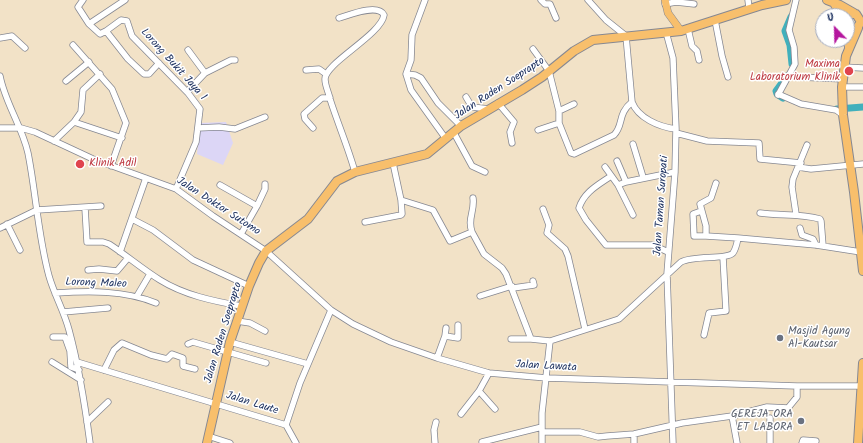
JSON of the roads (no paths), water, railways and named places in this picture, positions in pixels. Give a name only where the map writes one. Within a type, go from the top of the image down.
[{"type":"highway","name":"Jalan Raden Soeprapto","points":[[207,439],[227,352],[241,306],[266,251],[308,219],[337,182],[355,172],[393,164],[427,154],[461,126],[549,71],[583,45],[594,40],[685,30],[715,20],[748,4],[786,0]]},
{"type":"highway","points":[[830,1],[842,3]]},
{"type":"highway","points":[[855,14],[860,19],[860,25],[855,34]]},
{"type":"highway","points":[[848,48],[843,67],[843,111],[862,252],[863,271]]},
{"type":"highway","points":[[858,443],[863,363]]},
{"type":"main road","points":[[665,2],[671,19],[685,30]]},
{"type":"street","points":[[83,0],[78,7],[89,24],[100,34],[107,30],[128,59],[144,74],[149,74],[158,63]]},
{"type":"street","points":[[89,24],[125,0]]},
{"type":"street","points":[[425,0],[412,35],[411,60],[406,74],[411,90],[446,139]]},
{"type":"street","points":[[541,0],[545,4],[550,4],[556,18]]},
{"type":"street","points":[[588,0],[606,20],[626,36],[632,102],[637,111],[653,122],[707,142],[759,143],[760,159],[799,165],[811,169],[850,164],[863,164]]},
{"type":"street","points":[[796,0],[789,30],[794,47],[795,64],[778,94],[801,104],[843,111]]},
{"type":"street","points":[[665,2],[694,4]]},
{"type":"street","points":[[339,18],[354,13],[377,9],[382,11],[384,15],[382,20],[372,31],[330,68],[326,74],[326,83],[330,98],[355,172]]},
{"type":"street","name":"Lorong Bukit Jaya 1","points":[[107,30],[121,20],[127,20],[132,36],[187,92],[200,109],[198,128],[193,149],[176,189]]},
{"type":"street","points":[[715,20],[728,77]]},
{"type":"street","points":[[685,30],[692,46],[697,49],[699,60]]},
{"type":"street","name":"Jalan Taman Suropati","points":[[666,32],[673,58],[676,131],[675,172],[667,274],[673,443]]},
{"type":"street","points":[[0,38],[12,36],[25,48]]},
{"type":"street","points":[[73,45],[90,62],[112,89],[126,123],[111,166]]},
{"type":"street","points":[[533,49],[549,71],[559,111],[559,123],[571,153],[574,154],[614,135],[617,132],[623,111],[632,102]]},
{"type":"street","points":[[188,50],[205,73]]},
{"type":"street","points":[[187,92],[205,73],[227,61],[235,60]]},
{"type":"street","points":[[66,81],[90,62]]},
{"type":"street","points":[[843,67],[863,68]]},
{"type":"street","points":[[306,70],[319,69],[326,74]]},
{"type":"street","points":[[54,141],[74,122],[81,112],[83,90],[100,74]]},
{"type":"street","points":[[406,74],[415,75],[421,78],[438,103],[461,126]]},
{"type":"street","points":[[0,76],[5,94],[21,128],[28,154],[49,275],[63,312],[79,370],[90,443]]},
{"type":"street","points":[[797,77],[863,87]]},
{"type":"street","points":[[466,97],[472,107],[489,109]]},
{"type":"street","points":[[313,128],[304,119],[304,114],[322,98],[330,98]]},
{"type":"street","points":[[498,103],[514,122],[510,136],[512,143]]},
{"type":"street","points":[[559,111],[574,104]]},
{"type":"street","points":[[198,128],[211,127],[235,129],[266,117]]},
{"type":"street","points":[[74,122],[122,138]]},
{"type":"street","points":[[538,130],[559,123]]},
{"type":"street","name":"Jalan Doktor Sutomo","points":[[0,128],[21,128],[36,132],[111,166],[176,189],[213,216],[266,251]]},
{"type":"street","points":[[454,133],[472,166],[485,172]]},
{"type":"street","points":[[633,144],[643,177]]},
{"type":"street","points":[[796,214],[792,187],[793,179],[807,145]]},
{"type":"street","points":[[617,161],[626,182]]},
{"type":"street","points":[[365,222],[402,214],[401,200],[393,164]]},
{"type":"street","points":[[605,167],[618,185],[633,215]]},
{"type":"street","points":[[618,185],[643,177],[675,172]]},
{"type":"street","points":[[611,176],[586,194],[581,201],[579,208],[586,220],[606,244],[653,245],[668,252]]},
{"type":"street","points":[[120,252],[146,178]]},
{"type":"street","points":[[706,236],[706,226],[700,204],[711,198],[716,183]]},
{"type":"street","points":[[241,234],[263,194],[265,184]]},
{"type":"street","points":[[220,185],[257,206]]},
{"type":"street","points":[[473,198],[474,208],[470,215],[469,223],[472,232],[480,250],[504,270],[512,287],[520,313],[531,339]]},
{"type":"street","points":[[401,200],[434,211],[450,241],[472,232]]},
{"type":"street","points":[[0,228],[37,210],[101,206]]},
{"type":"street","points":[[85,208],[87,242],[103,242],[120,252],[150,274],[179,290],[216,302],[241,306]]},
{"type":"street","points":[[543,209],[549,225],[547,233],[565,249],[568,256],[585,329]]},
{"type":"street","points":[[701,212],[693,214],[694,236],[738,238],[816,245],[862,252]]},
{"type":"street","points":[[760,213],[782,216],[796,214],[821,219],[823,246]]},
{"type":"street","points":[[132,219],[153,230],[193,260],[249,286]]},
{"type":"street","points":[[7,224],[20,250]]},
{"type":"street","points":[[800,228],[802,235],[813,240],[816,245]]},
{"type":"street","points":[[511,339],[531,339],[550,342],[585,329],[619,319],[667,274],[686,259],[729,256],[734,252],[738,238]]},
{"type":"street","name":"Jalan Lawata","points":[[266,251],[331,310],[353,324],[391,342],[437,358],[489,373],[547,378],[797,386],[862,386]]},
{"type":"street","points":[[704,335],[710,312],[723,312],[726,310],[723,257]]},
{"type":"street","points":[[88,270],[99,269],[117,271],[128,258]]},
{"type":"street","points":[[137,296],[150,274]]},
{"type":"street","points":[[480,296],[512,287],[534,285],[533,281]]},
{"type":"street","name":"Lorong Maleo","points":[[55,293],[85,292],[137,296],[156,303]]},
{"type":"street","points":[[63,312],[108,308]]},
{"type":"street","points":[[286,424],[308,364],[331,310]]},
{"type":"street","points":[[237,321],[250,323],[265,331]]},
{"type":"street","points":[[445,336],[458,338],[458,325]]},
{"type":"street","points":[[437,358],[445,336],[446,328]]},
{"type":"street","points":[[53,338],[65,337],[70,351],[71,367],[79,370]]},
{"type":"street","points":[[188,344],[193,342],[266,362]]},
{"type":"street","points":[[230,342],[308,364]]},
{"type":"street","points":[[542,443],[542,413],[550,342]]},
{"type":"street","points":[[104,370],[114,350],[122,343],[167,359],[172,354],[178,355],[183,358],[183,366],[196,369]]},
{"type":"street","points":[[52,362],[81,380]]},
{"type":"street","name":"Jalan Laute","points":[[76,362],[169,391],[286,424],[296,443]]},
{"type":"street","points":[[461,414],[479,391],[489,373]]},
{"type":"street","points":[[482,442],[542,430],[580,432],[598,437],[634,434],[673,425],[732,416],[767,407],[788,408],[797,397],[797,386]]},
{"type":"street","points":[[479,391],[495,409]]},
{"type":"street","points":[[87,422],[108,402]]},
{"type":"street","points":[[732,416],[737,443]]},
{"type":"street","points":[[770,418],[770,443]]},
{"type":"street","points":[[435,443],[434,430],[436,422]]},
{"type":"street","points":[[634,434],[634,443]]},
{"type":"street","points":[[207,439],[230,443]]},
{"type":"street","points":[[802,443],[803,440],[816,441]]},
{"type":"waterway","points":[[791,17],[785,31],[790,45],[792,64]]},
{"type":"waterway","points":[[783,98],[777,94],[776,91],[787,76]]},
{"type":"waterway","points":[[837,109],[863,107]]},
{"type":"place","name":"Maxima Laboratorium Klinik","points":[[849,71]]},
{"type":"place","name":"Klinik Adil","points":[[80,164]]},
{"type":"place","name":"Masjid Agung Al-Kautsar","points":[[780,338]]},
{"type":"place","name":"GEREJA ORA ET LABORA","points":[[801,421]]}]
